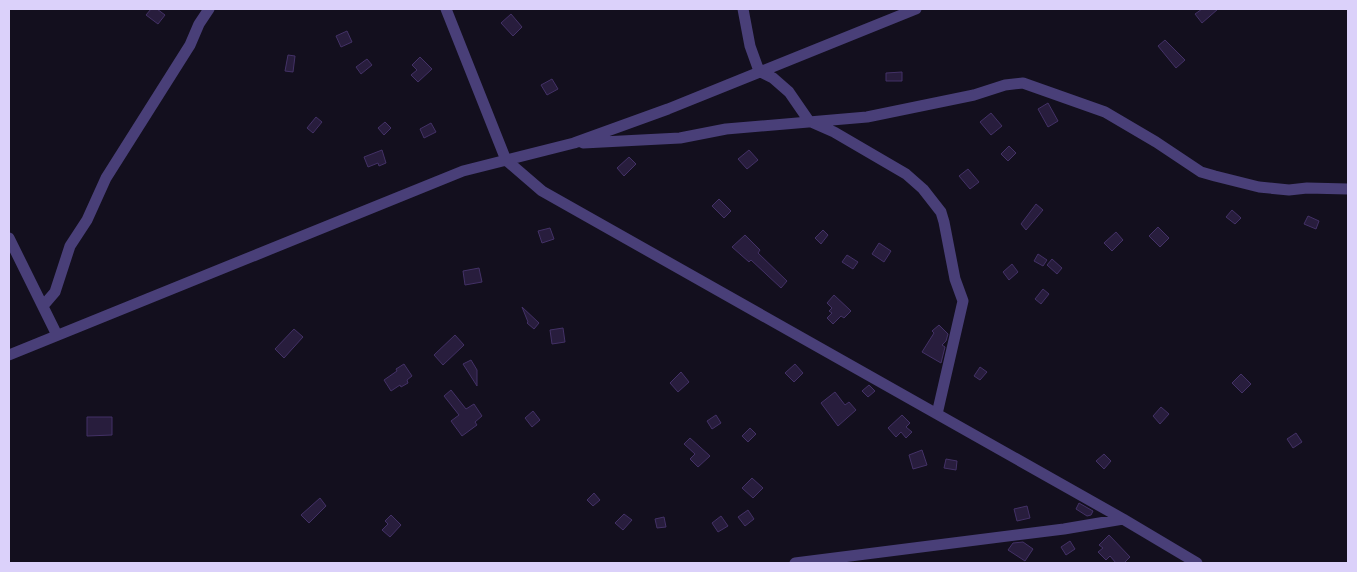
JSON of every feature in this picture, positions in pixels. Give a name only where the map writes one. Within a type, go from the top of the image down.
[{"type":"street","points":[[44,306],[54,292],[70,246],[87,220],[106,178],[190,45],[199,24],[209,9]]},
{"type":"street","points":[[446,9],[506,160],[524,178],[558,202],[1123,519],[1196,563]]},
{"type":"street","points":[[743,9],[750,46],[760,71],[774,78],[789,92],[809,121],[834,132],[906,174],[923,189],[941,212],[955,279],[963,301],[937,414]]},
{"type":"street","points":[[9,355],[463,171],[574,143],[668,109],[916,9]]},
{"type":"street","points":[[574,143],[680,138],[726,129],[809,121],[867,118],[974,94],[1005,85],[1023,83],[1106,112],[1201,172],[1258,187],[1288,190],[1323,187],[1348,189]]},
{"type":"street","points":[[9,238],[57,335]]},
{"type":"street","points":[[795,563],[1064,529],[1123,519]]},
{"type":"building","points":[[151,9],[157,9],[165,15],[158,24],[146,15]]},
{"type":"building","points":[[1202,9],[1218,9],[1202,23],[1195,14]]},
{"type":"building","points":[[511,14],[522,27],[513,36],[501,23]]},
{"type":"building","points":[[347,31],[352,42],[341,47],[336,36]]},
{"type":"building","points":[[1165,40],[1185,60],[1176,68],[1158,46]]},
{"type":"building","points":[[288,55],[295,56],[293,72],[285,71]]},
{"type":"building","points":[[420,57],[432,69],[418,82],[411,75],[417,70],[412,65]]},
{"type":"building","points":[[367,59],[372,65],[361,74],[356,67]]},
{"type":"building","points":[[902,72],[902,81],[886,81],[886,73]]},
{"type":"building","points":[[552,79],[558,89],[547,95],[541,85]]},
{"type":"building","points":[[1048,103],[1058,121],[1048,127],[1038,109]]},
{"type":"building","points":[[991,113],[1002,126],[991,135],[980,122]]},
{"type":"building","points":[[316,117],[322,122],[313,133],[307,128]]},
{"type":"building","points":[[385,122],[391,128],[384,135],[378,128]]},
{"type":"building","points":[[431,123],[436,132],[424,138],[420,129]]},
{"type":"building","points":[[1009,146],[1016,153],[1008,161],[1001,154]]},
{"type":"building","points":[[382,150],[386,163],[379,166],[378,163],[368,167],[364,157]]},
{"type":"building","points":[[749,150],[758,160],[747,169],[738,159]]},
{"type":"building","points":[[629,157],[636,164],[624,176],[617,168]]},
{"type":"building","points":[[968,169],[979,182],[970,189],[959,176]]},
{"type":"building","points":[[719,199],[731,211],[724,218],[712,206]]},
{"type":"building","points":[[1036,204],[1043,210],[1026,230],[1021,224]]},
{"type":"building","points":[[1232,210],[1241,218],[1235,224],[1226,217]]},
{"type":"building","points":[[1308,216],[1319,221],[1316,229],[1304,224]]},
{"type":"building","points":[[1158,227],[1169,238],[1160,247],[1149,236]]},
{"type":"building","points":[[550,228],[554,239],[542,243],[538,231]]},
{"type":"building","points":[[823,230],[828,235],[821,244],[815,238]]},
{"type":"building","points":[[1116,232],[1123,240],[1112,251],[1104,243]]},
{"type":"building","points":[[745,235],[760,250],[758,253],[787,281],[781,288],[751,260],[749,262],[732,247]]},
{"type":"building","points":[[879,243],[891,251],[884,262],[872,254]]},
{"type":"building","points":[[1038,254],[1047,260],[1043,266],[1034,261]]},
{"type":"building","points":[[847,255],[858,262],[853,269],[842,262]]},
{"type":"building","points":[[1052,259],[1062,268],[1057,274],[1047,265]]},
{"type":"building","points":[[1012,264],[1018,272],[1009,280],[1003,272]]},
{"type":"building","points":[[479,268],[482,282],[465,285],[463,271]]},
{"type":"building","points":[[1043,289],[1049,294],[1041,304],[1035,299]]},
{"type":"building","points":[[834,295],[851,311],[844,318],[841,316],[833,324],[827,318],[832,313],[829,311],[832,308],[827,303]]},
{"type":"building","points":[[522,307],[539,323],[534,329],[527,323]]},
{"type":"building","points":[[939,325],[948,334],[946,341],[942,345],[945,347],[941,363],[922,352],[934,333],[932,331]]},
{"type":"building","points":[[563,328],[565,342],[552,344],[550,330]]},
{"type":"building","points":[[294,329],[303,337],[284,358],[275,349]]},
{"type":"building","points":[[455,335],[464,345],[443,365],[434,355]]},
{"type":"building","points":[[471,360],[477,370],[477,386],[463,364]]},
{"type":"building","points":[[404,364],[412,376],[407,380],[408,383],[401,387],[400,385],[391,391],[384,380]]},
{"type":"building","points":[[795,364],[803,373],[794,382],[785,373]]},
{"type":"building","points":[[980,367],[987,372],[980,380],[974,376]]},
{"type":"building","points":[[681,372],[689,382],[678,392],[670,383]]},
{"type":"building","points":[[1241,374],[1251,384],[1242,393],[1232,383]]},
{"type":"building","points":[[869,385],[875,391],[868,397],[862,391]]},
{"type":"building","points":[[451,390],[466,409],[474,404],[482,416],[475,422],[477,425],[462,436],[451,421],[459,415],[444,396]]},
{"type":"building","points":[[835,392],[845,405],[849,402],[856,410],[838,426],[821,403]]},
{"type":"building","points":[[1161,407],[1169,414],[1160,424],[1153,416]]},
{"type":"building","points":[[533,411],[540,420],[532,427],[525,418]]},
{"type":"building","points":[[716,415],[721,423],[712,429],[707,421]]},
{"type":"building","points":[[902,415],[910,423],[906,427],[912,432],[906,438],[901,432],[896,437],[888,428]]},
{"type":"building","points":[[87,417],[112,417],[112,435],[87,436]]},
{"type":"building","points":[[750,428],[756,434],[748,442],[742,436]]},
{"type":"building","points":[[1296,433],[1302,442],[1293,448],[1287,439]]},
{"type":"building","points":[[690,438],[710,456],[698,467],[690,459],[695,454],[684,444]]},
{"type":"building","points":[[922,450],[927,465],[913,469],[909,455]]},
{"type":"building","points":[[1104,454],[1111,461],[1104,469],[1096,461]]},
{"type":"building","points":[[946,459],[957,461],[956,470],[944,468]]},
{"type":"building","points":[[752,478],[763,488],[753,498],[742,488]]},
{"type":"building","points":[[594,493],[600,500],[593,506],[587,500]]},
{"type":"building","points":[[320,498],[326,506],[309,523],[301,515]]},
{"type":"building","points":[[1079,503],[1093,511],[1091,515],[1087,516],[1076,509]]},
{"type":"building","points":[[1027,506],[1030,518],[1017,521],[1014,509]]},
{"type":"building","points":[[748,510],[754,519],[745,526],[738,517]]},
{"type":"building","points":[[624,514],[632,520],[623,530],[615,523]]},
{"type":"building","points":[[391,515],[401,525],[390,537],[382,530],[388,524],[385,521]]},
{"type":"building","points":[[721,516],[728,526],[718,532],[712,523]]},
{"type":"building","points":[[664,517],[666,527],[657,528],[655,519]]},
{"type":"building","points":[[1109,535],[1130,557],[1124,563],[1116,563],[1110,556],[1106,560],[1098,552],[1103,548],[1099,545]]},
{"type":"building","points":[[1070,541],[1075,549],[1066,555],[1061,547]]},
{"type":"building","points":[[1023,542],[1033,549],[1025,561],[1008,550],[1013,543]]}]
